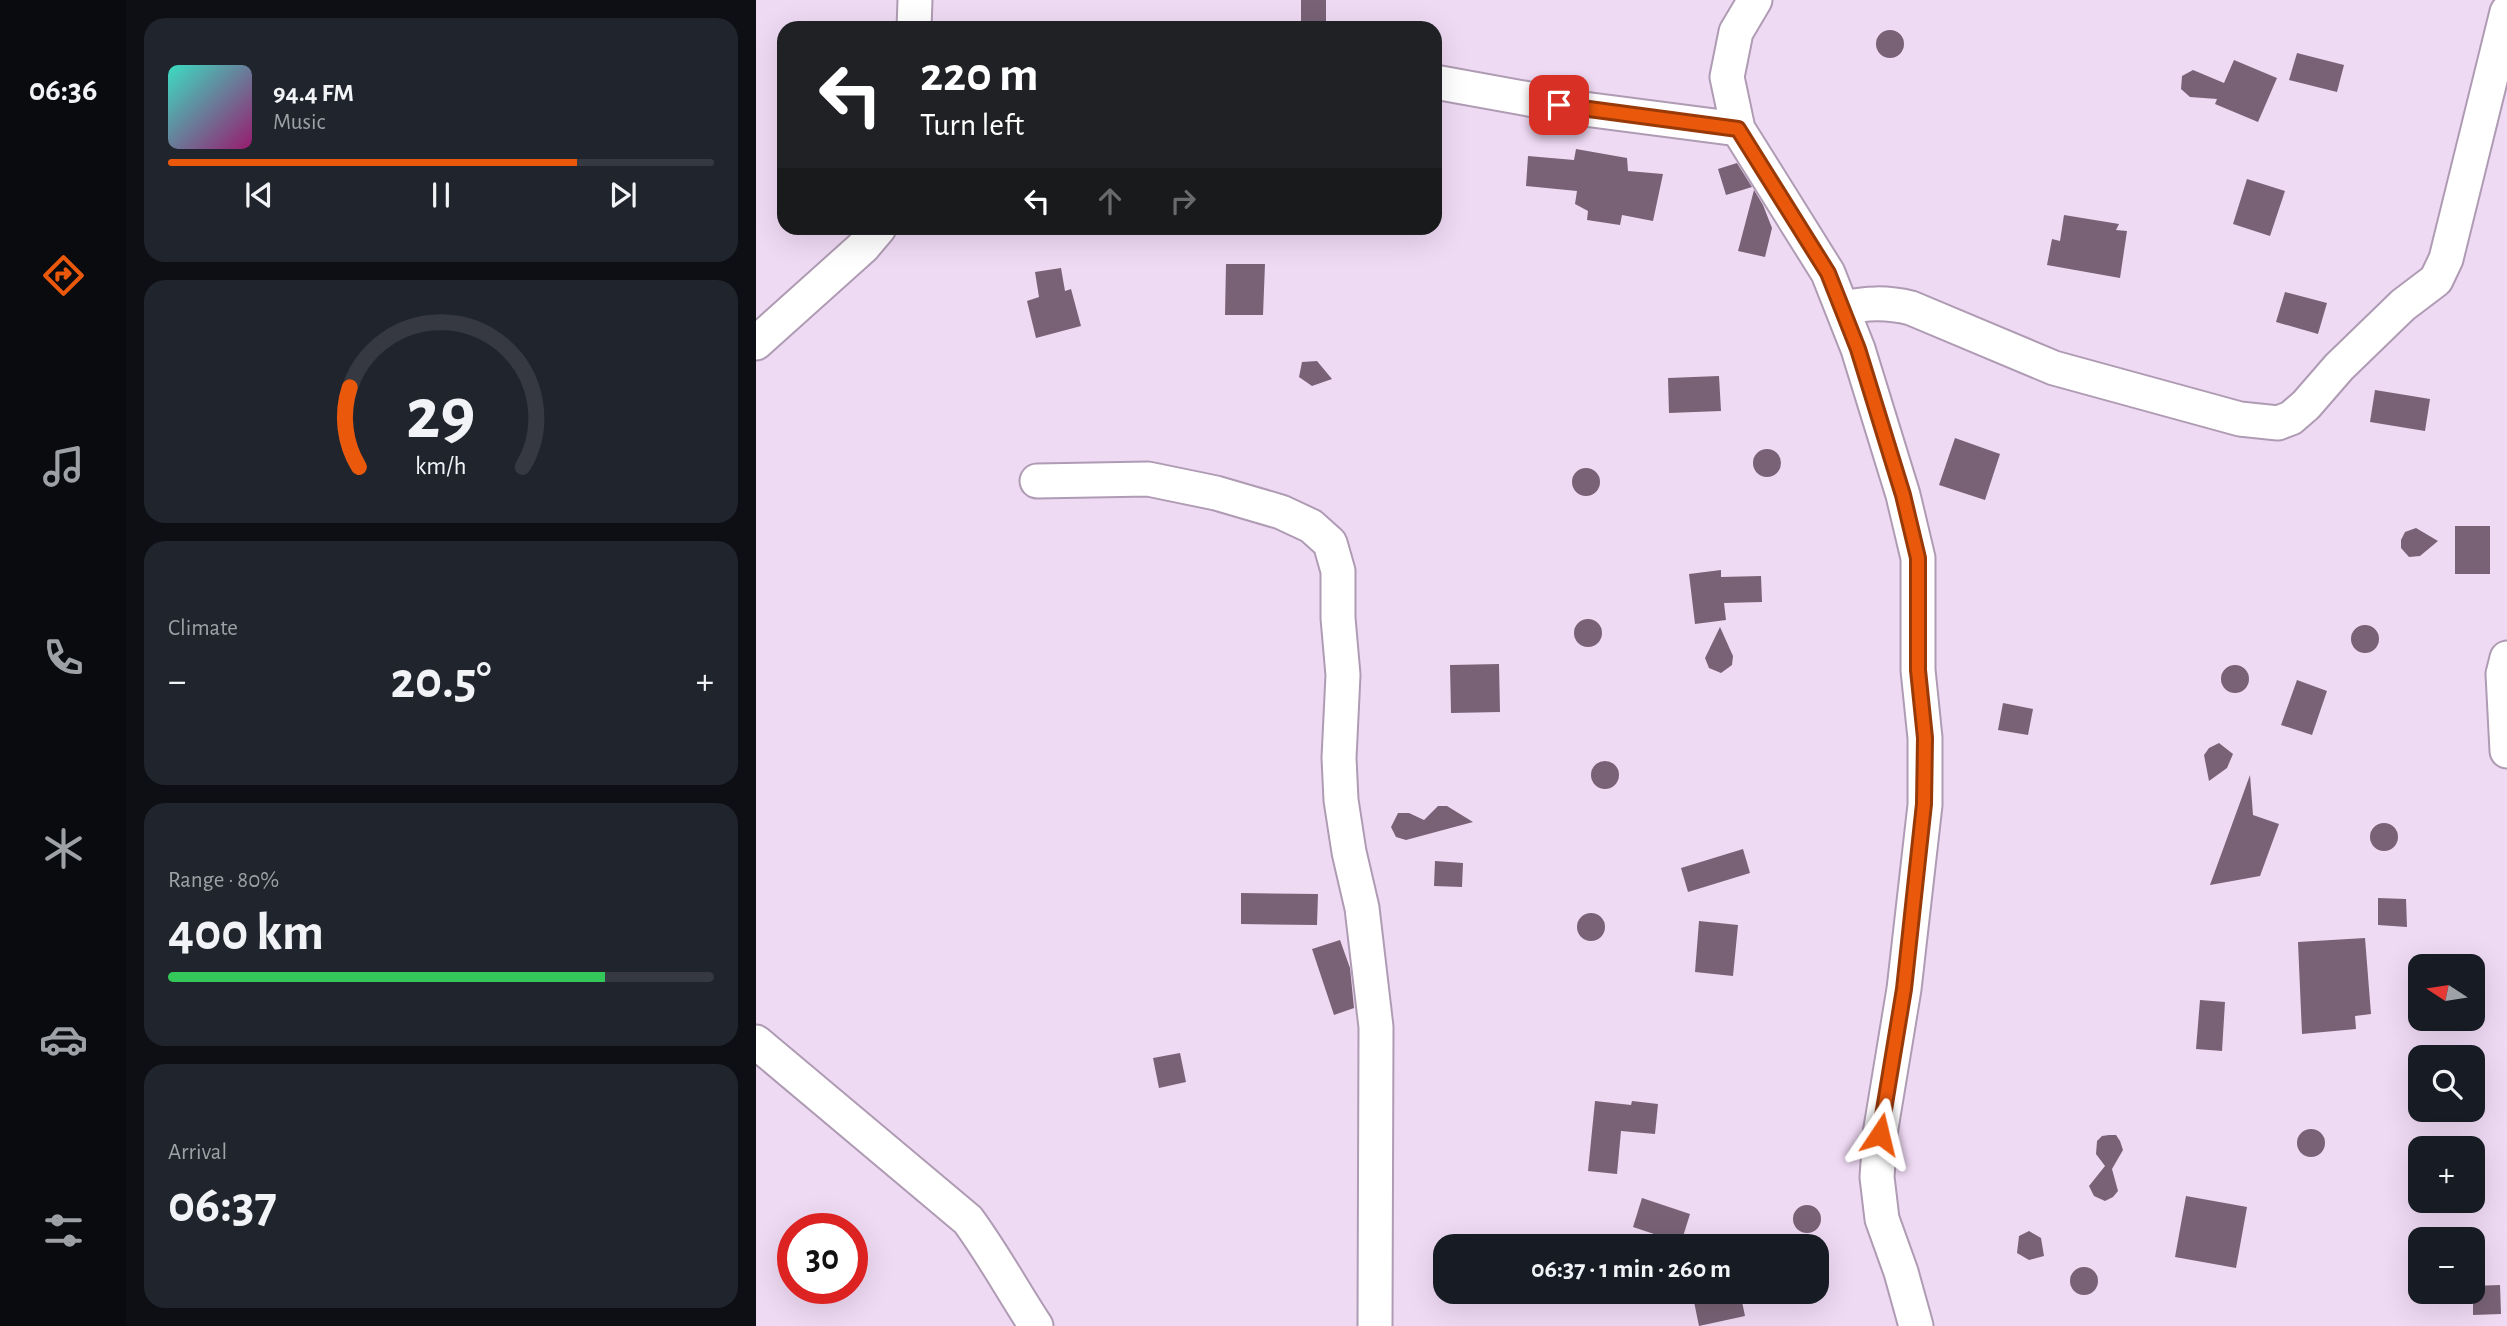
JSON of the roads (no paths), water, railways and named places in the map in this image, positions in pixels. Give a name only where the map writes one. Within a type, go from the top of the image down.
[{"type":"street","points":[[914,21],[915,0]]},
{"type":"street","points":[[1755,0],[1736,32],[1727,77],[1738,129],[1828,273],[1858,349],[1903,495],[1918,558],[1918,670],[1925,738],[1924,804],[1904,989],[1880,1134],[1877,1177],[1882,1219],[1916,1326]]},
{"type":"street","points":[[1842,308],[1879,302],[1896,304],[2054,368],[2141,394],[2240,419],[2278,423],[2291,418],[2394,314],[2436,280],[2452,236],[2507,12]]},
{"type":"street","points":[[1442,83],[1584,109],[1738,129]]},
{"type":"street","points":[[756,343],[873,235]]},
{"type":"street","points":[[1037,481],[1147,479],[1182,486],[1281,512],[1311,526],[1330,543],[1338,571],[1338,618],[1343,675],[1339,758],[1341,800],[1362,908],[1376,1027],[1375,1326]]},
{"type":"street","points":[[2507,658],[2503,674],[2507,751]]},
{"type":"street","points":[[756,1042],[968,1220],[991,1251],[1036,1326]]}]
